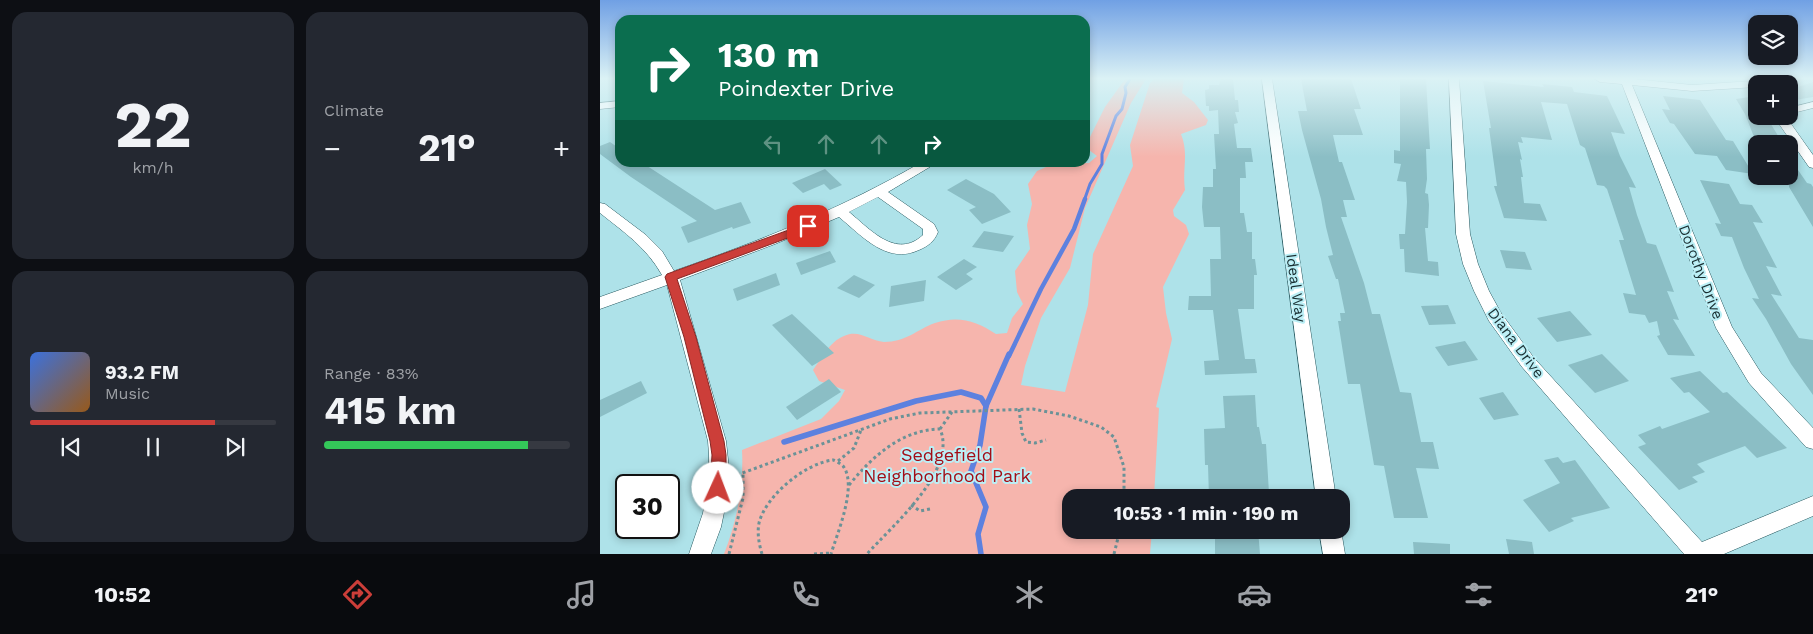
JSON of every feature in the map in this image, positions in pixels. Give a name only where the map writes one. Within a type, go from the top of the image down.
[{"type":"street","name":"Ideal Way","points":[[1271,105],[1325,489]]},
{"type":"street","name":"Diana Drive","points":[[1455,105],[1462,234],[1467,259],[1488,308],[1522,356],[1699,554]]},
{"type":"street","name":"Dorothy Drive","points":[[1635,105],[1724,328],[1755,378],[1780,407],[1813,440]]},
{"type":"street","points":[[1798,109],[1813,105]]},
{"type":"street","points":[[1786,125],[1813,164]]},
{"type":"street","points":[[600,303],[766,243],[841,212],[881,193],[924,167]]},
{"type":"street","points":[[841,212],[886,246],[896,250],[910,249],[929,237],[931,232],[929,227],[881,193]]},
{"type":"street","points":[[600,207],[656,254],[671,277],[690,337],[719,455],[718,488],[710,526],[700,554]]},
{"type":"street","points":[[1699,554],[1813,506]]},
{"type":"street","points":[[1332,539],[1334,554]]},
{"type":"path","points":[[1018,409],[1022,433],[1026,442],[1034,443],[1046,440]]},
{"type":"path","points":[[729,554],[743,498],[743,472],[890,419],[920,413],[1033,409],[1069,416],[1101,427],[1114,436],[1124,467],[1124,489]]},
{"type":"path","points":[[940,429],[952,412]]},
{"type":"path","points":[[814,554],[831,553],[849,485],[861,469],[888,447],[909,434],[928,427],[940,429]]},
{"type":"path","points":[[867,554],[930,482],[944,456],[944,437],[940,429]]},
{"type":"path","points":[[838,461],[854,448],[860,437],[861,430]]},
{"type":"path","points":[[762,554],[758,536],[760,520],[773,500],[806,467],[827,458],[838,461],[844,470],[849,485]]},
{"type":"path","points":[[911,505],[920,511],[930,509]]},
{"type":"path","points":[[1114,554],[1118,539]]},
{"type":"green space","name":"Sedgefield Neighborhood Park","points":[[1107,105],[1130,105],[1085,208],[1070,268],[1041,318],[1025,366],[1021,385],[1065,392],[1088,305],[1093,254],[1133,166],[1130,145],[1143,105],[1196,105],[1208,120],[1206,125],[1181,134],[1185,148],[1185,190],[1173,210],[1174,216],[1186,225],[1189,234],[1163,287],[1172,339],[1156,407],[1159,408],[1154,489],[1062,489],[1062,539],[1151,539],[1150,554],[724,554],[733,529],[739,503],[742,450],[821,419],[839,401],[845,390],[819,381],[813,370],[834,342],[850,334],[884,342],[899,340],[935,323],[952,320],[974,323],[996,334],[1007,333],[1012,318],[1023,304],[1017,292],[1015,271],[1030,249],[1027,225],[1032,204],[1028,184],[1037,171],[1046,167],[1090,167],[1090,162],[1097,156],[1090,151],[1090,137]]},
{"type":"building","points":[[1238,105],[1239,112],[1235,112],[1238,123],[1234,124],[1237,148],[1251,148],[1253,162],[1245,162],[1246,178],[1240,178],[1240,213],[1244,213],[1247,232],[1252,232],[1252,259],[1255,259],[1257,275],[1254,275],[1254,309],[1238,309],[1245,359],[1255,359],[1257,373],[1205,375],[1204,361],[1219,360],[1213,310],[1188,310],[1189,296],[1211,296],[1210,259],[1221,259],[1220,227],[1204,227],[1202,207],[1203,187],[1213,187],[1213,169],[1216,169],[1214,134],[1219,134],[1218,110],[1209,111],[1209,106],[1206,106]]},
{"type":"building","points":[[1306,105],[1360,105],[1361,109],[1354,109],[1363,135],[1333,135],[1339,162],[1342,162],[1355,200],[1343,200],[1347,217],[1341,217],[1364,283],[1372,314],[1380,314],[1400,392],[1411,393],[1421,442],[1433,442],[1439,469],[1416,468],[1428,518],[1394,518],[1384,466],[1374,465],[1360,384],[1348,384],[1338,321],[1341,321],[1340,313],[1345,313],[1338,279],[1336,279],[1328,256],[1333,255],[1321,199],[1298,111],[1307,111]]},
{"type":"building","points":[[1400,105],[1427,105],[1430,149],[1426,149],[1427,179],[1425,193],[1428,194],[1429,205],[1428,228],[1425,228],[1428,261],[1438,262],[1439,276],[1405,272],[1404,249],[1400,249],[1399,234],[1405,234],[1406,182],[1397,181],[1401,164],[1394,163],[1394,150],[1400,151]]},
{"type":"building","points":[[1487,105],[1542,105],[1552,140],[1521,137],[1523,143],[1518,142],[1522,160],[1520,159],[1524,203],[1540,204],[1547,221],[1504,218],[1494,186],[1497,186],[1489,128],[1491,128]]},
{"type":"building","points":[[1567,105],[1611,105],[1625,134],[1611,132],[1620,156],[1636,188],[1629,187],[1637,215],[1647,243],[1656,245],[1674,292],[1667,291],[1679,320],[1673,319],[1695,356],[1668,355],[1657,336],[1660,335],[1657,321],[1649,323],[1645,315],[1629,313],[1623,293],[1636,295],[1619,240],[1624,240],[1607,189],[1604,186],[1597,185],[1585,148],[1580,145]]},
{"type":"building","points":[[1667,105],[1703,105],[1726,140],[1733,141],[1748,166],[1748,173],[1726,170],[1717,156],[1695,154],[1674,124],[1670,123],[1662,109],[1670,110]]},
{"type":"building","points":[[1740,105],[1748,105],[1748,122],[1745,114]]},
{"type":"building","points":[[1749,125],[1771,125],[1778,135],[1753,135]]},
{"type":"building","points":[[610,142],[615,146],[615,165],[600,154],[600,146]]},
{"type":"building","points":[[618,167],[649,167],[715,210],[741,202],[751,223],[733,229],[732,227],[688,243],[681,227],[697,221]]},
{"type":"building","points":[[825,169],[842,185],[830,190],[824,184],[803,193],[792,183]]},
{"type":"building","points":[[1798,170],[1807,183],[1813,187],[1813,227],[1789,185],[1798,185]]},
{"type":"building","points":[[966,179],[994,194],[1011,212],[982,224],[969,210],[976,207],[947,190]]},
{"type":"building","points":[[1700,180],[1729,184],[1740,204],[1752,205],[1763,223],[1753,222],[1777,268],[1766,266],[1782,296],[1771,294],[1799,338],[1813,340],[1813,395],[1791,364],[1752,298],[1759,299],[1732,237],[1721,236],[1715,223],[1721,224]]},
{"type":"building","points":[[984,231],[1014,236],[1003,252],[972,247]]},
{"type":"building","points":[[1500,250],[1525,252],[1532,270],[1506,268]]},
{"type":"building","points":[[830,251],[836,262],[801,275],[796,263]]},
{"type":"building","points":[[964,259],[977,267],[966,274],[973,279],[956,290],[937,277]]},
{"type":"building","points":[[776,273],[780,285],[737,301],[733,289]]},
{"type":"building","points":[[854,275],[875,285],[859,298],[837,288]]},
{"type":"building","points":[[926,280],[924,301],[889,307],[891,286]]},
{"type":"building","points":[[1448,305],[1456,324],[1429,325],[1421,306]]},
{"type":"building","points":[[1570,311],[1592,335],[1557,342],[1537,318]]},
{"type":"building","points":[[792,314],[834,353],[812,366],[772,325]]},
{"type":"building","points":[[1465,341],[1478,360],[1448,366],[1435,347]]},
{"type":"building","points":[[1602,354],[1629,381],[1595,393],[1568,365]]},
{"type":"building","points":[[1700,371],[1723,393],[1727,392],[1787,448],[1757,458],[1745,446],[1697,464],[1705,472],[1692,477],[1698,482],[1679,490],[1638,447],[1646,444],[1638,435],[1660,426],[1662,429],[1710,412],[1689,392],[1684,393],[1670,378]]},
{"type":"building","points":[[829,379],[841,392],[797,420],[786,407]]},
{"type":"building","points":[[641,381],[647,393],[600,417],[600,400]]},
{"type":"building","points":[[1503,392],[1519,415],[1494,420],[1479,398]]},
{"type":"building","points":[[1255,395],[1257,427],[1259,427],[1262,444],[1266,444],[1269,489],[1209,489],[1208,465],[1205,465],[1204,429],[1225,428],[1223,396]]},
{"type":"building","points":[[1558,457],[1563,463],[1575,460],[1610,508],[1571,518],[1574,521],[1549,532],[1523,500],[1560,483],[1544,460]]},
{"type":"building","points":[[1215,539],[1259,539],[1260,554],[1215,554]]},
{"type":"building","points":[[1506,539],[1532,542],[1534,554],[1509,554]]},
{"type":"building","points":[[1413,542],[1450,544],[1450,554],[1414,554]]},
{"type":"waterway","points":[[1084,201],[1090,184],[1102,164],[1102,154],[1116,116],[1123,105]]},
{"type":"waterway","points":[[1009,356],[1041,289],[1074,229],[1085,199]]},
{"type":"waterway","points":[[986,406],[1009,354]]},
{"type":"waterway","points":[[784,442],[916,401],[961,392],[981,398],[986,406]]},
{"type":"waterway","points":[[981,554],[978,534],[986,507],[971,471],[980,445],[986,406]]},
{"type":"route","points":[[718,488],[719,455],[717,441],[690,337],[671,277],[808,226]]}]
